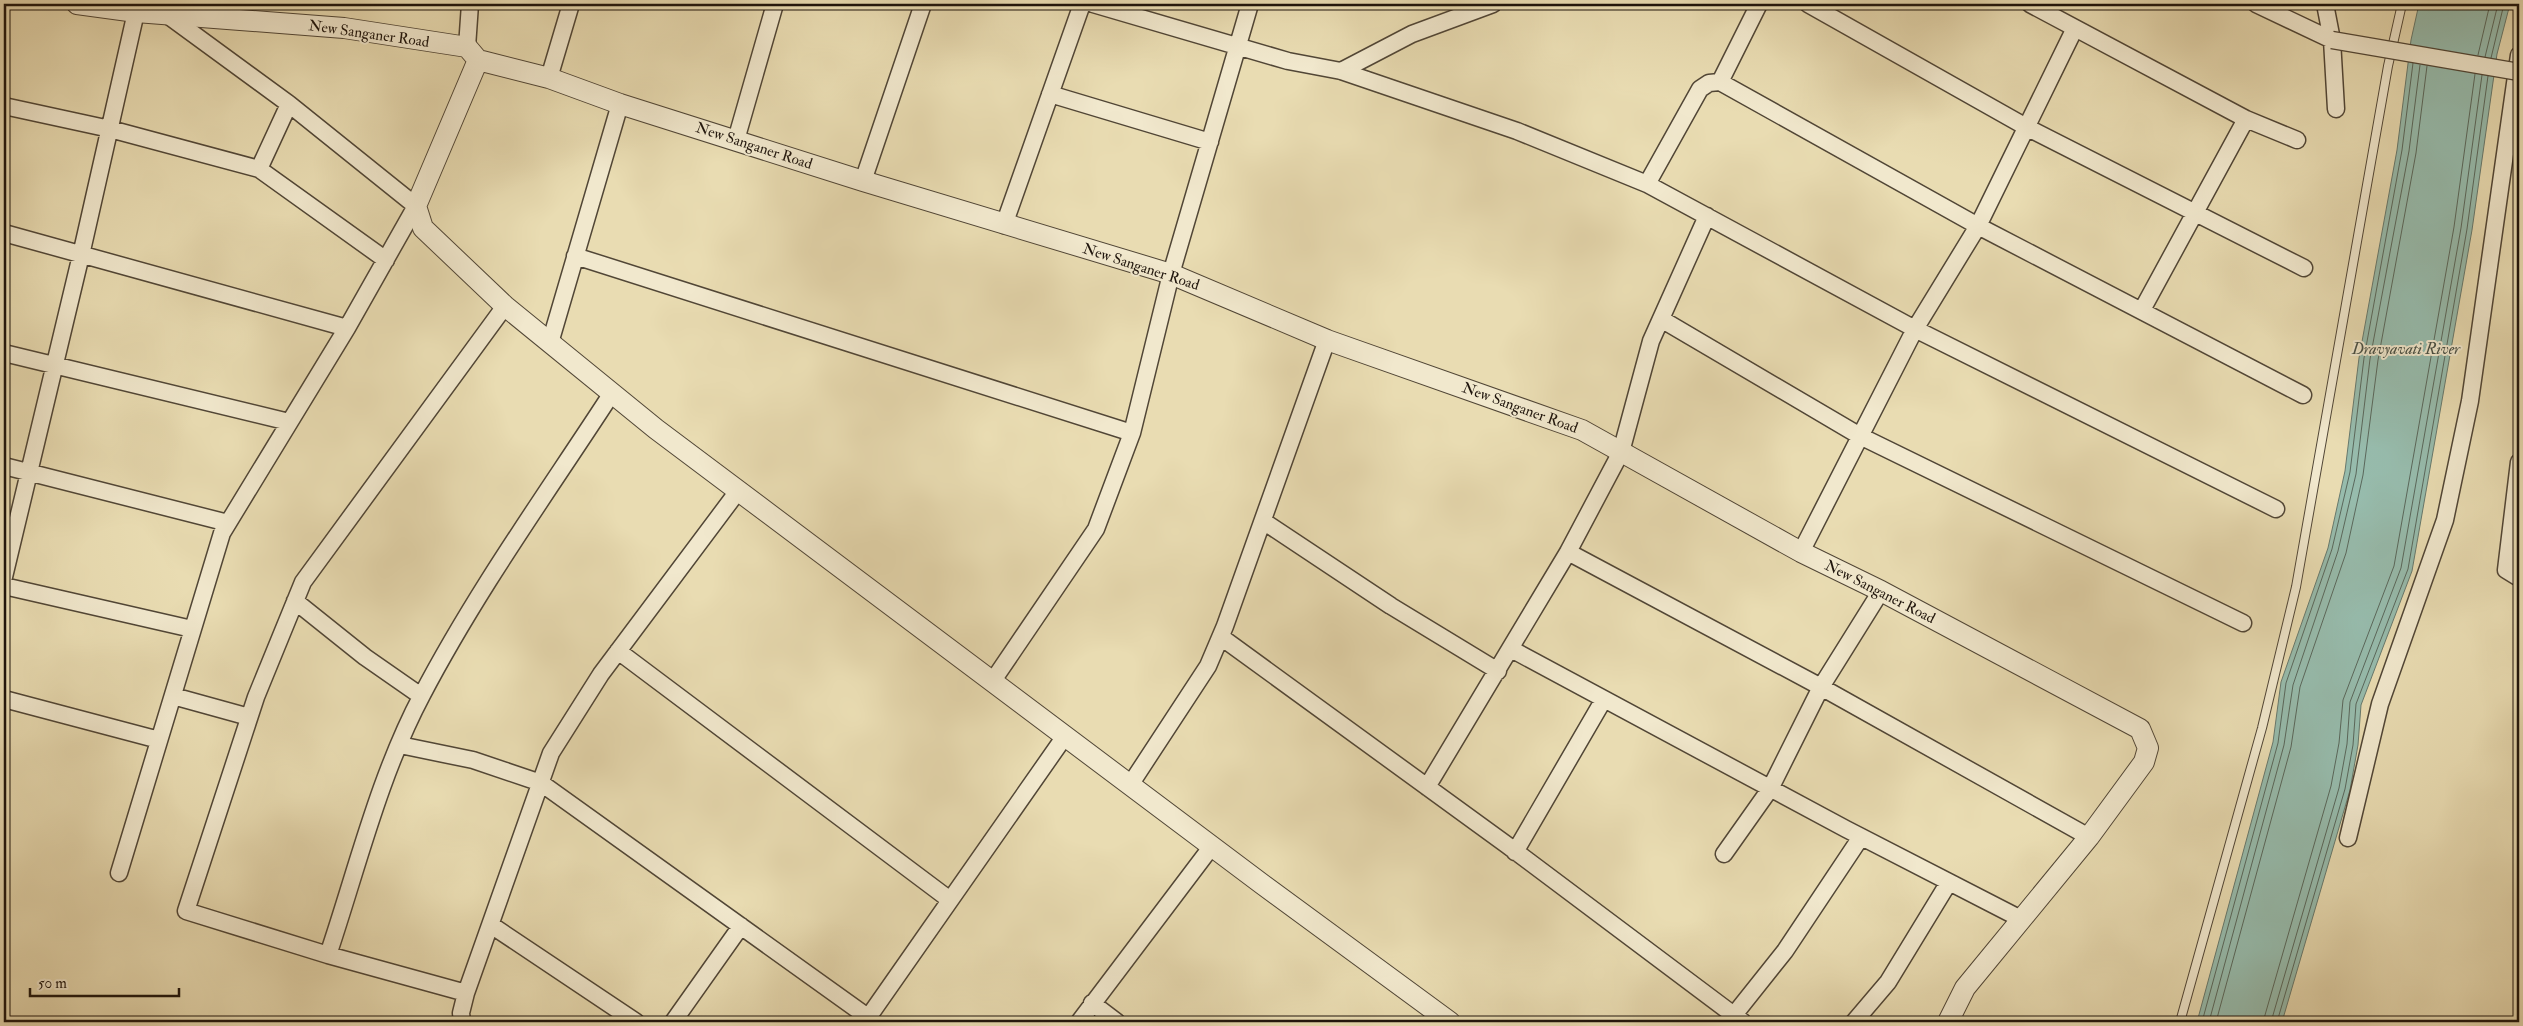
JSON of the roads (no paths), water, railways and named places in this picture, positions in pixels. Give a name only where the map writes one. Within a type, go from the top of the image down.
[{"type":"street","name":"New Sanganer Road","points":[[77,4],[109,6],[136,12],[344,28],[472,54],[549,78],[620,104],[863,181],[1171,274],[1327,340],[1582,430],[1801,552],[1881,591],[2140,729],[2148,748],[2144,762],[2089,837]]},
{"type":"street","points":[[118,874],[222,533],[347,328],[416,206],[472,54],[470,4]]},
{"type":"street","points":[[549,78],[571,4]]},
{"type":"street","points":[[736,140],[775,4]]},
{"type":"street","points":[[863,181],[922,4]]},
{"type":"street","points":[[1004,225],[1082,4]]},
{"type":"street","points":[[1093,4],[1288,61],[1341,72],[1517,131],[1647,184],[1915,329],[2276,509]]},
{"type":"street","points":[[992,682],[1096,529],[1132,433],[1171,274],[1239,47],[1250,4]]},
{"type":"street","points":[[1341,72],[1412,34],[1493,4]]},
{"type":"street","points":[[1720,82],[1759,4]]},
{"type":"street","points":[[1808,4],[2028,128],[2304,268]]},
{"type":"street","points":[[2030,4],[2246,119],[2297,140]]},
{"type":"street","points":[[2256,4],[2332,40],[2519,72]]},
{"type":"street","points":[[2325,4],[2332,40],[2336,110]]},
{"type":"street","points":[[4,577],[136,12]]},
{"type":"street","points":[[166,14],[289,104],[416,206],[423,228],[505,306],[612,393],[738,491],[992,682],[1450,1022]]},
{"type":"street","points":[[1801,552],[1915,329],[1978,226],[2028,128],[2075,28]]},
{"type":"street","points":[[2348,838],[2380,704],[2445,520],[2470,401],[2519,55]]},
{"type":"street","points":[[1647,184],[1700,89],[1709,83],[1720,82],[1978,226],[2303,395]]},
{"type":"street","points":[[1050,94],[1210,142]]},
{"type":"street","points":[[259,169],[289,104]]},
{"type":"street","points":[[550,343],[620,104]]},
{"type":"street","points":[[4,106],[110,129],[259,169],[386,260]]},
{"type":"street","points":[[2142,310],[2193,213],[2246,119]]},
{"type":"street","points":[[1427,787],[1568,552],[1620,452],[1651,341],[1707,216]]},
{"type":"street","points":[[4,233],[347,328]]},
{"type":"street","points":[[575,256],[1132,433]]},
{"type":"street","points":[[466,993],[328,955],[186,911],[249,717],[303,582],[505,306]]},
{"type":"street","points":[[1661,319],[1860,436],[2243,623]]},
{"type":"street","points":[[1130,785],[1208,666],[1221,637],[1327,340]]},
{"type":"street","points":[[4,353],[289,422]]},
{"type":"street","points":[[328,955],[388,772],[421,696],[460,626],[612,393]]},
{"type":"street","points":[[2519,462],[2506,570],[2519,578]]},
{"type":"street","points":[[4,466],[228,523]]},
{"type":"street","points":[[462,1022],[461,1013],[466,993],[551,753],[618,651],[738,491]]},
{"type":"street","points":[[1263,521],[1391,606],[1498,671]]},
{"type":"street","points":[[1568,552],[1821,687],[2089,837],[1965,988],[1948,1022]]},
{"type":"street","points":[[4,586],[192,629]]},
{"type":"street","points":[[1724,854],[1770,789],[1821,687],[1881,591]]},
{"type":"street","points":[[295,601],[365,657],[421,696]]},
{"type":"street","points":[[1221,637],[1427,787],[1739,1019],[1861,838]]},
{"type":"street","points":[[1511,649],[1861,838],[2021,918]]},
{"type":"street","points":[[618,651],[950,900]]},
{"type":"street","points":[[173,696],[249,717]]},
{"type":"street","points":[[4,699],[160,740]]},
{"type":"street","points":[[1515,852],[1604,699]]},
{"type":"street","points":[[400,745],[473,760],[541,783],[741,926],[867,1020],[1065,736]]},
{"type":"street","points":[[1079,1022],[1212,846]]},
{"type":"street","points":[[1854,1022],[1888,982],[1949,882]]},
{"type":"street","points":[[491,925],[636,1022]]},
{"type":"street","points":[[673,1022],[741,926]]},
{"type":"street","points":[[1092,1004],[1117,1022]]},
{"type":"lane","points":[[2180,1022],[2262,728],[2296,587],[2388,66],[2402,4]]},
{"type":"water","name":"Dravyavati River","points":[[2419,4],[2510,4],[2497,54],[2472,230],[2412,571],[2361,705],[2358,745],[2350,790],[2282,1022],[2197,1022],[2273,742],[2281,682],[2328,548],[2345,471],[2359,358],[2397,150],[2411,40]]}]
